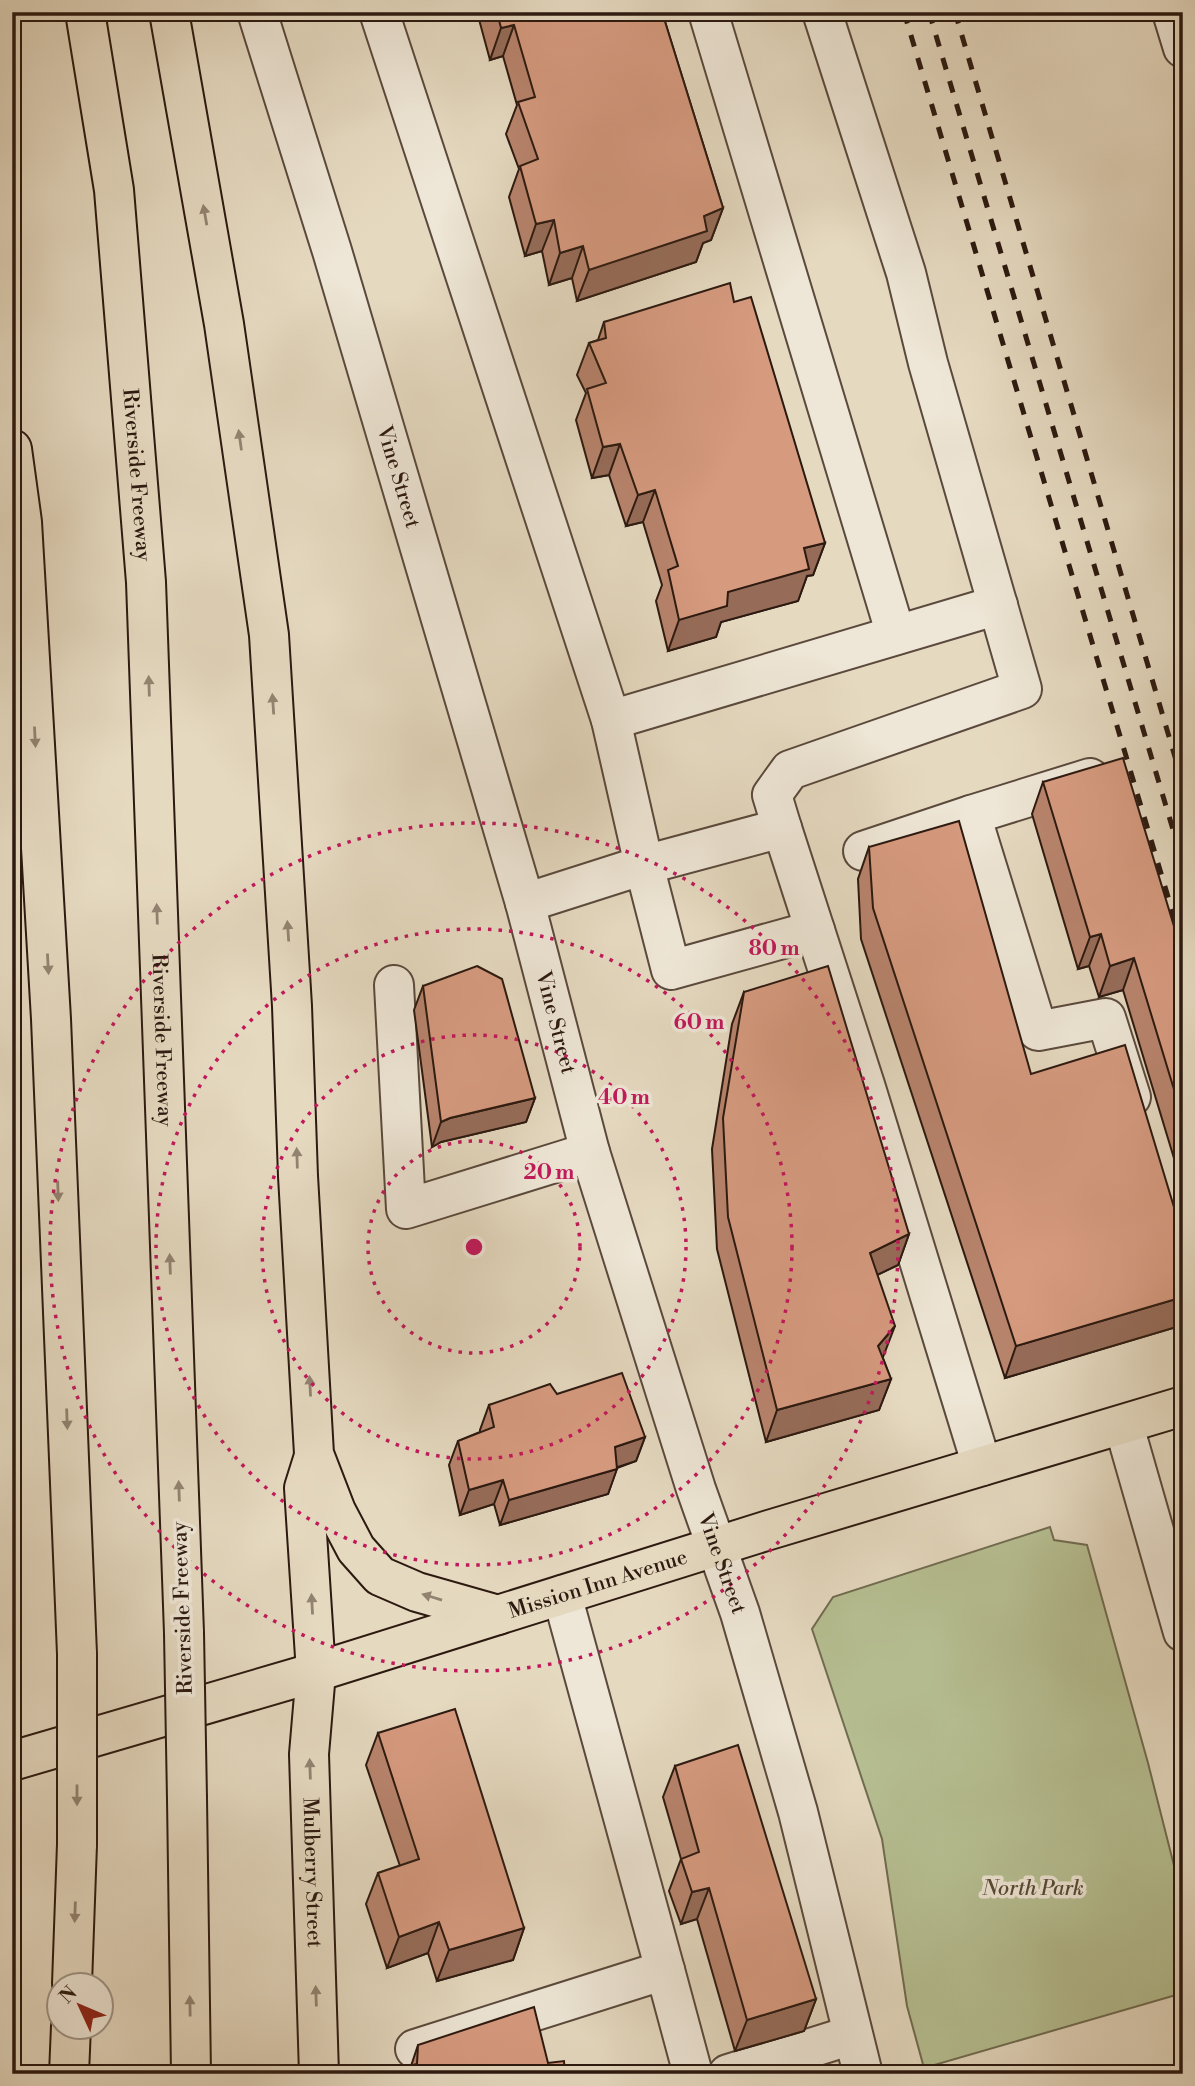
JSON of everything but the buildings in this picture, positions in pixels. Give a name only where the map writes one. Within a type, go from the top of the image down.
[{"type":"main road","name":"Riverside Freeway","points":[[85,12],[114,190],[146,582],[184,1633],[191,2074]]},
{"type":"main road","points":[[169,12],[224,324],[269,635],[292,1006],[298,1176],[314,1454],[335,1511],[356,1549],[380,1576],[417,1592],[498,1615]]},
{"type":"main road","points":[[12,449],[22,522],[50,1005],[77,1654],[77,1844],[72,1970]]},
{"type":"main road","name":"Mission Inn Avenue","points":[[12,1762],[316,1672],[1183,1406]]},
{"type":"main road","name":"Mulberry Street","points":[[314,1454],[304,1488],[316,1672],[309,1754],[319,2074]]},
{"type":"main road","points":[[69,2074],[70,2040]]},
{"type":"street","name":"Vine Street","points":[[257,12],[336,264],[525,903],[590,1152],[740,1614],[798,1812],[863,2074]]},
{"type":"street","points":[[379,12],[611,720],[671,970],[815,930]]},
{"type":"street","points":[[708,12],[896,635]]},
{"type":"street","points":[[822,12],[906,273],[928,363],[1022,689],[790,770],[772,795],[866,1088],[982,1466]]},
{"type":"street","points":[[1172,12],[1183,48]]},
{"type":"street","points":[[611,720],[998,605]]},
{"type":"street","points":[[863,851],[1095,777]]},
{"type":"street","points":[[971,815],[1038,1031],[1106,1018],[1140,1124]]},
{"type":"street","points":[[525,903],[644,865],[782,828]]},
{"type":"street","points":[[394,985],[405,1209],[590,1152]]},
{"type":"street","points":[[1124,1426],[1183,1632]]},
{"type":"street","points":[[562,1595],[693,2074]]},
{"type":"street","points":[[415,2049],[665,1970]]},
{"type":"street","points":[[728,2074],[852,2035]]},
{"type":"green space","name":"North Park","points":[[1050,1527],[1054,1540],[1087,1545],[1148,1763],[1183,1901],[1183,1993],[924,2068],[907,2006],[882,1839],[812,1629],[833,1597]]},
{"type":"railway","points":[[904,12],[1183,947]]},
{"type":"railway","points":[[929,12],[1183,863]]},
{"type":"railway","points":[[955,12],[1183,784]]}]
